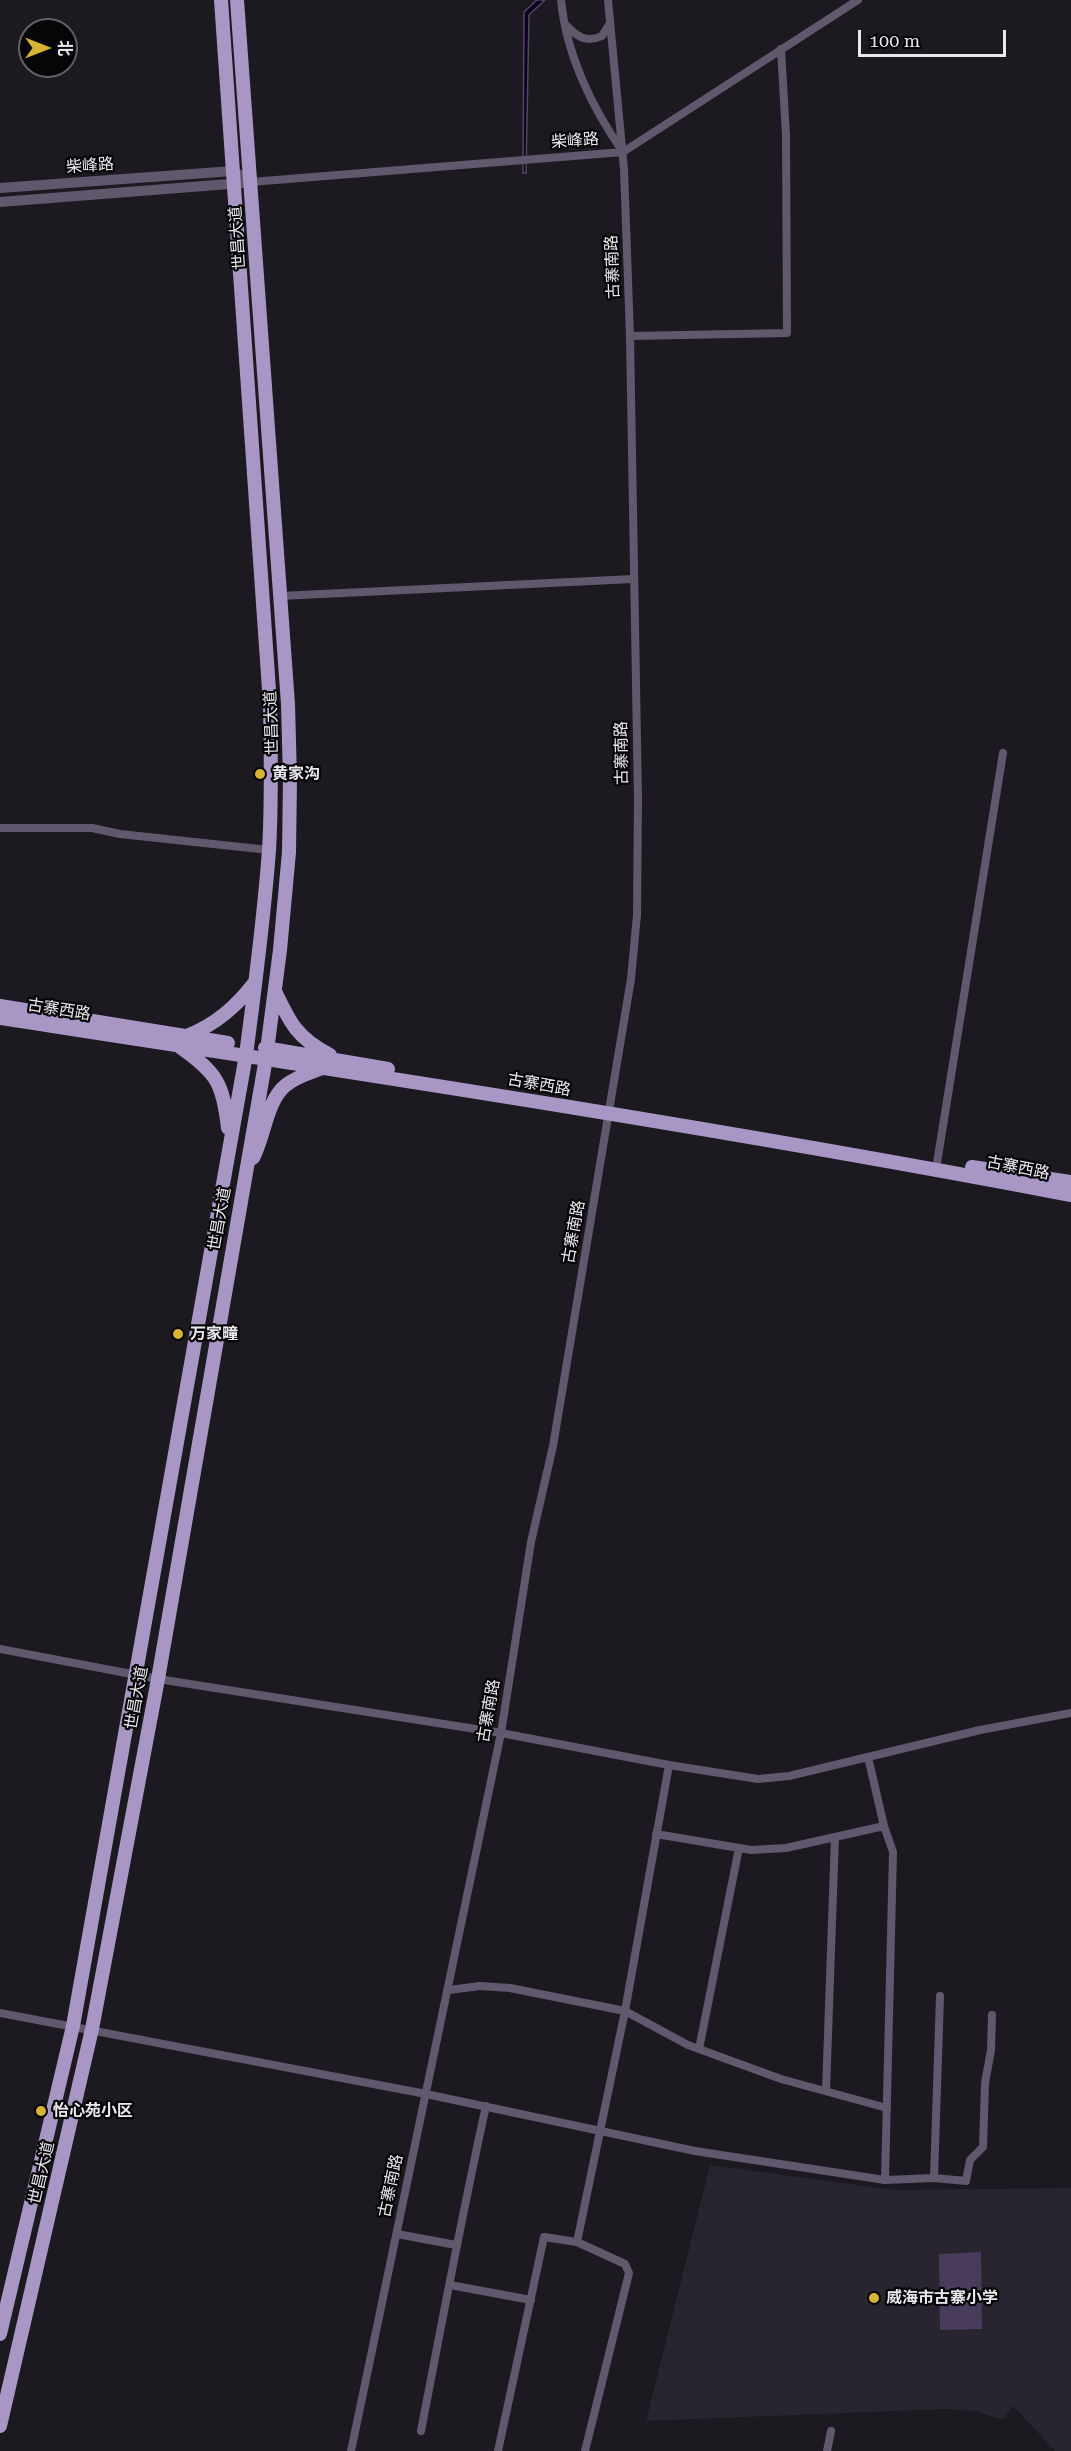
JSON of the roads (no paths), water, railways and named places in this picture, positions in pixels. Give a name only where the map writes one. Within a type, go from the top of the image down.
[{"type":"main road","name":"世昌大道","points":[[0,2334],[73,2026],[247,1050],[269,850],[272,778],[270,704],[221,0]]},
{"type":"main road","name":"世昌大道","points":[[0,2426],[92,2029],[158,1679],[266,1053],[275,991],[289,852],[288,704],[237,0]]},
{"type":"main road","points":[[230,1144],[225,1098],[215,1076],[182,1041],[208,1028],[225,1015],[239,1003],[256,980]]},
{"type":"main road","points":[[275,991],[297,1033],[311,1045],[340,1060]]},
{"type":"main road","name":"古寨西路","points":[[0,1006],[182,1041]]},
{"type":"main road","name":"古寨西路","points":[[0,1018],[266,1053],[340,1060],[609,1111]]},
{"type":"main road","name":"古寨西路","points":[[266,1053],[322,1068],[609,1111],[936,1165],[1071,1182]]},
{"type":"main road","points":[[245,1173],[257,1150],[277,1095],[285,1085],[300,1076],[322,1068]]},
{"type":"main road","name":"古寨西路","points":[[936,1165],[1071,1195]]},
{"type":"street","name":"古寨南路","points":[[351,2451],[501,1733],[531,1542],[553,1446],[631,979],[638,915],[630,336],[623,152],[608,0]]},
{"type":"street","name":"柴峰路","points":[[251,182],[623,152],[858,0]]},
{"type":"street","points":[[561,2],[565,25],[579,70],[601,121],[623,152]]},
{"type":"street","points":[[565,25],[577,36],[589,39],[602,36],[610,22]]},
{"type":"street","points":[[630,336],[787,333],[786,135],[781,49]]},
{"type":"street","points":[[234,177],[251,182]]},
{"type":"street","name":"柴峰路","points":[[0,188],[234,177]]},
{"type":"street","name":"柴峰路","points":[[0,202],[234,177]]},
{"type":"street","points":[[280,596],[633,579]]},
{"type":"street","points":[[936,1165],[1003,753]]},
{"type":"street","points":[[0,828],[92,828],[120,834],[269,850]]},
{"type":"street","points":[[0,1649],[158,1679],[501,1733],[669,1765],[758,1779],[789,1776],[980,1730],[1071,1713]]},
{"type":"street","points":[[868,1757],[884,1826],[893,1852],[885,2180]]},
{"type":"street","points":[[577,2242],[625,2011],[669,1765]]},
{"type":"street","points":[[657,1833],[751,1850],[786,1848],[884,1826]]},
{"type":"street","points":[[826,2091],[835,1837]]},
{"type":"street","points":[[699,2049],[739,1848]]},
{"type":"street","points":[[449,1990],[480,1986],[510,1988],[625,2011],[699,2049],[781,2079],[887,2108]]},
{"type":"street","points":[[934,2178],[940,1996]]},
{"type":"street","points":[[0,2013],[426,2094],[695,2151],[885,2180],[934,2178],[966,2181],[970,2160],[983,2147],[985,2084],[991,2050],[992,2015]]},
{"type":"street","points":[[421,2431],[456,2246],[486,2106]]},
{"type":"street","points":[[397,2234],[456,2246]]},
{"type":"street","points":[[498,2451],[544,2237],[577,2242],[625,2264],[629,2273],[585,2451]]},
{"type":"street","points":[[450,2284],[531,2300]]},
{"type":"street","points":[[827,2451],[831,2431]]},
{"type":"place","name":"黄家沟","points":[[260,774]]},
{"type":"place","name":"万家疃","points":[[178,1334]]},
{"type":"place","name":"怡心苑小区","points":[[41,2111]]},
{"type":"place","name":"威海市古寨小学","points":[[874,2298]]}]
